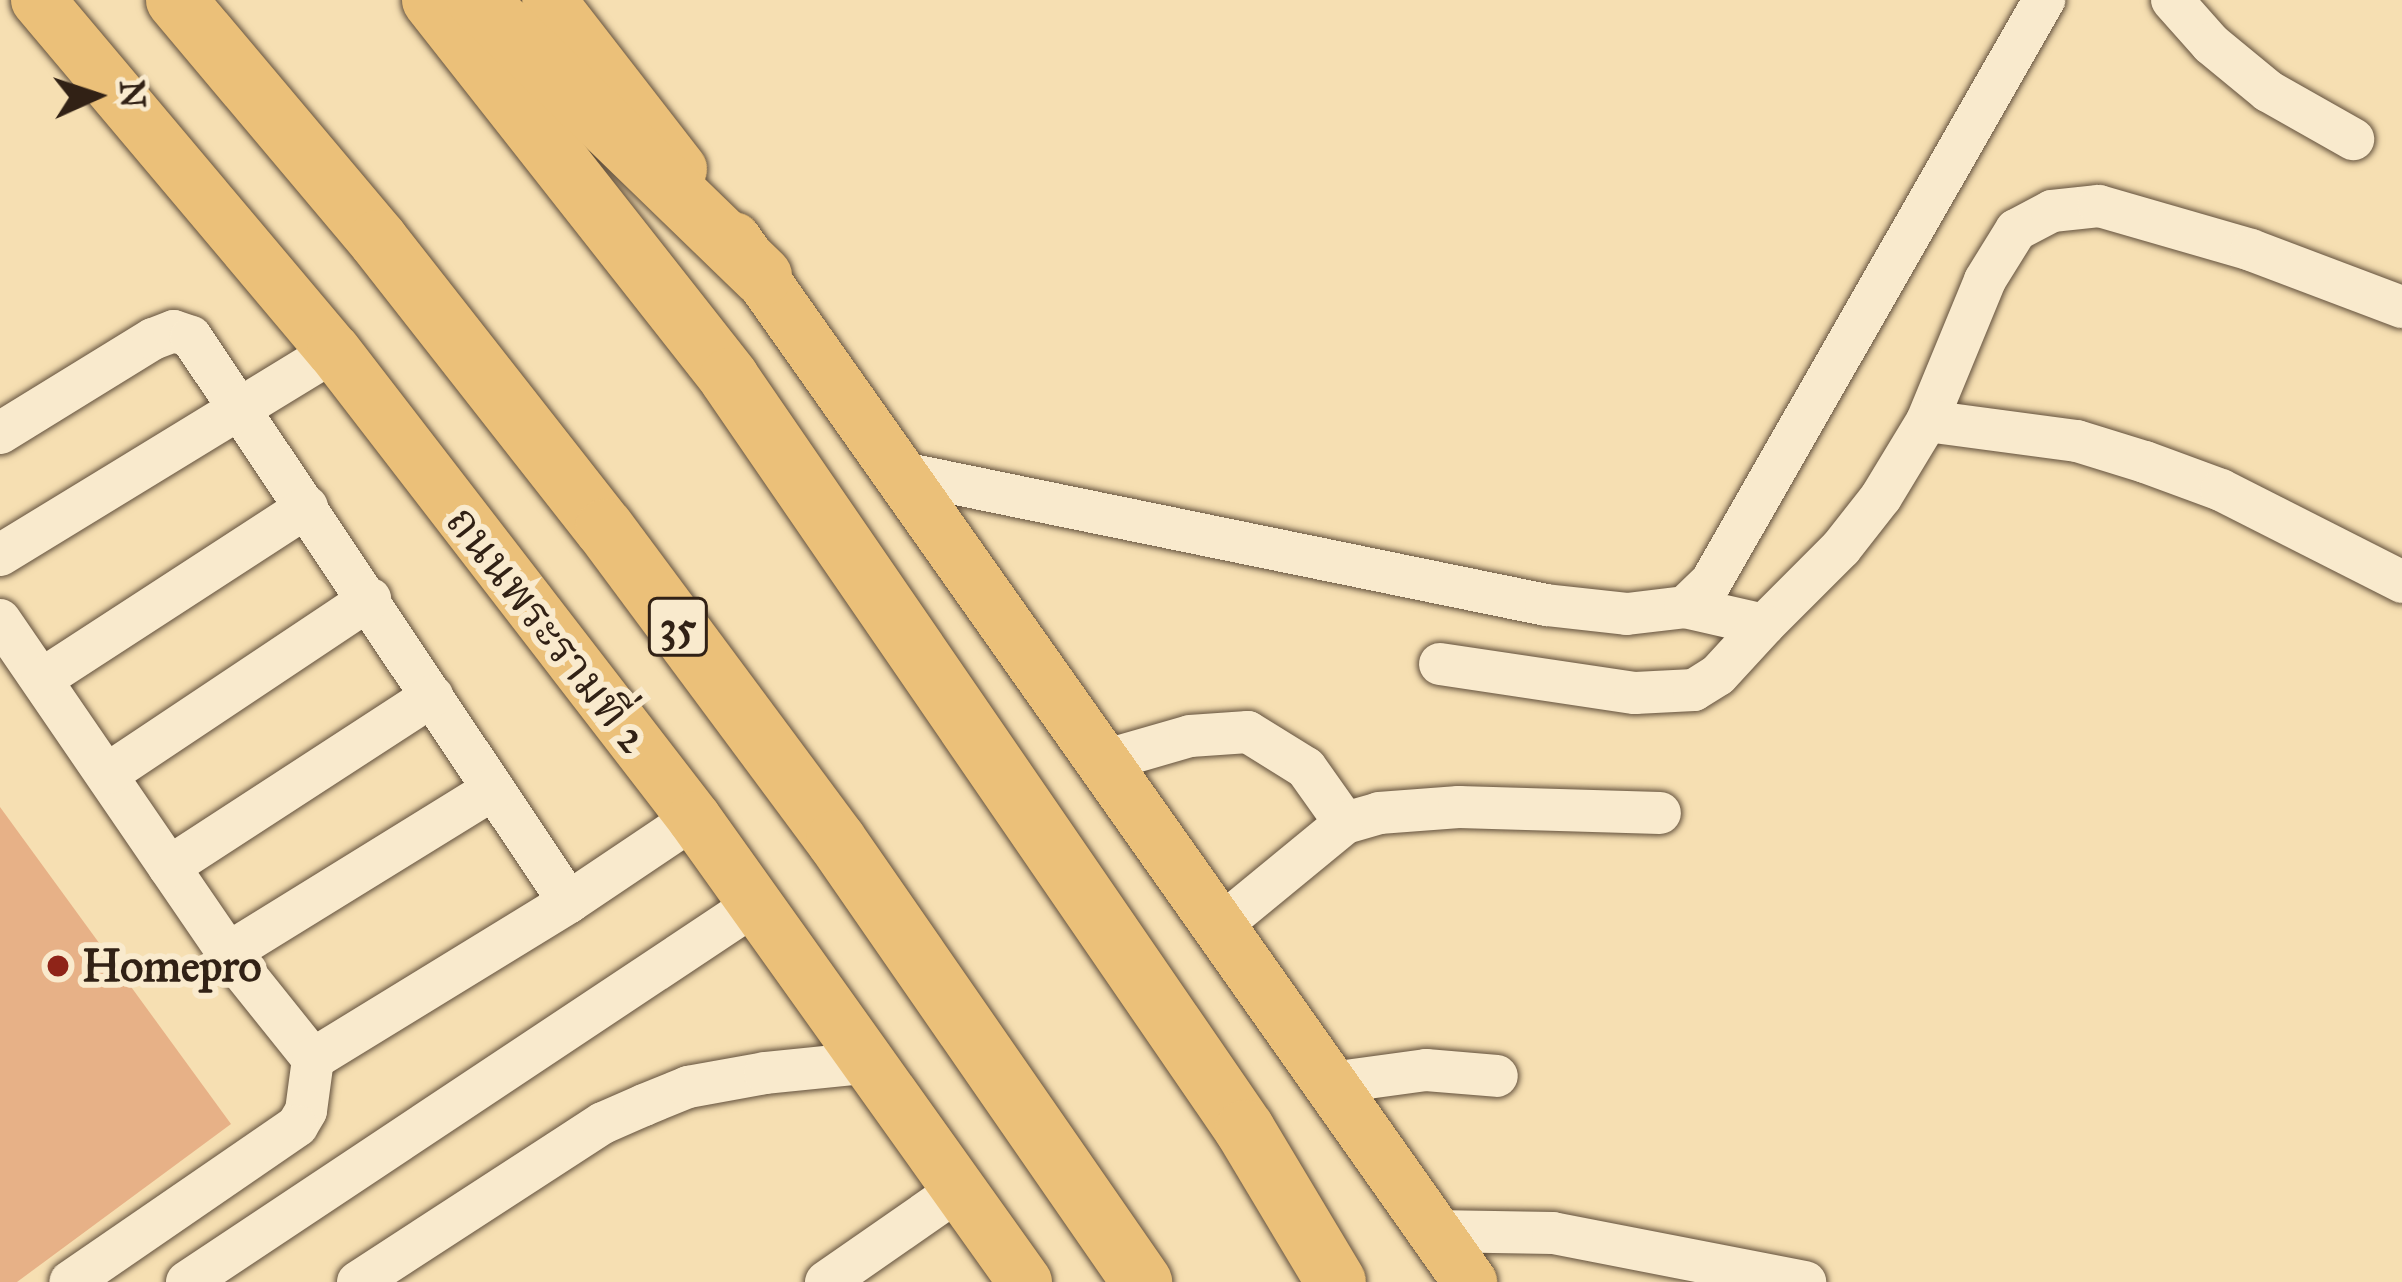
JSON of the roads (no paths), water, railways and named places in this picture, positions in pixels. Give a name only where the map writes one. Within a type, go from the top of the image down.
[{"type":"highway","name":"35","points":[[176,0],[378,240],[605,529],[836,840],[1142,1282]]},
{"type":"highway","points":[[432,0],[729,378],[1245,1130],[1336,1282]]},
{"type":"highway","points":[[477,0],[762,276]]},
{"type":"main road","name":"ถนนพระรามที่ 2","points":[[38,0],[334,351],[694,818],[873,1062],[1022,1281]]},
{"type":"main road","points":[[549,0],[762,276],[1470,1282]]},
{"type":"street","points":[[1685,607],[1712,582],[2044,0]]},
{"type":"street","points":[[2171,0],[2212,44],[2268,91],[2353,139]]},
{"type":"street","points":[[1440,664],[1635,693],[1694,690],[1718,675],[1840,548],[1881,497],[1927,421],[1985,280],[2016,230],[2052,212],[2099,206],[2251,250],[2402,308]]},
{"type":"street","points":[[0,433],[174,332],[191,337],[569,902]]},
{"type":"street","points":[[0,555],[334,351]]},
{"type":"street","points":[[1927,421],[2077,441],[2145,462],[2221,490],[2402,582]]},
{"type":"street","points":[[903,473],[1546,605],[1627,614],[1685,607],[1764,626]]},
{"type":"street","points":[[42,679],[308,507]]},
{"type":"street","points":[[109,773],[370,599]]},
{"type":"street","points":[[0,620],[228,953],[313,1058],[306,1111],[296,1126],[70,1282]]},
{"type":"street","points":[[169,867],[432,696]]},
{"type":"street","points":[[1106,760],[1190,736],[1248,732],[1282,748],[1306,768],[1345,823]]},
{"type":"street","points":[[228,953],[494,789]]},
{"type":"street","points":[[1221,925],[1345,823],[1403,809],[1459,807],[1660,813]]},
{"type":"street","points":[[313,1058],[569,902],[694,818]]},
{"type":"street","points":[[188,1282],[757,903]]},
{"type":"street","points":[[358,1282],[604,1123],[644,1105],[688,1088],[765,1072],[873,1062]]},
{"type":"street","points":[[1331,1083],[1426,1070],[1497,1076]]},
{"type":"street","points":[[826,1282],[961,1188]]},
{"type":"street","points":[[1435,1232],[1553,1233],[1805,1282]]},
{"type":"place","name":"Homepro","points":[[58,966]]}]
